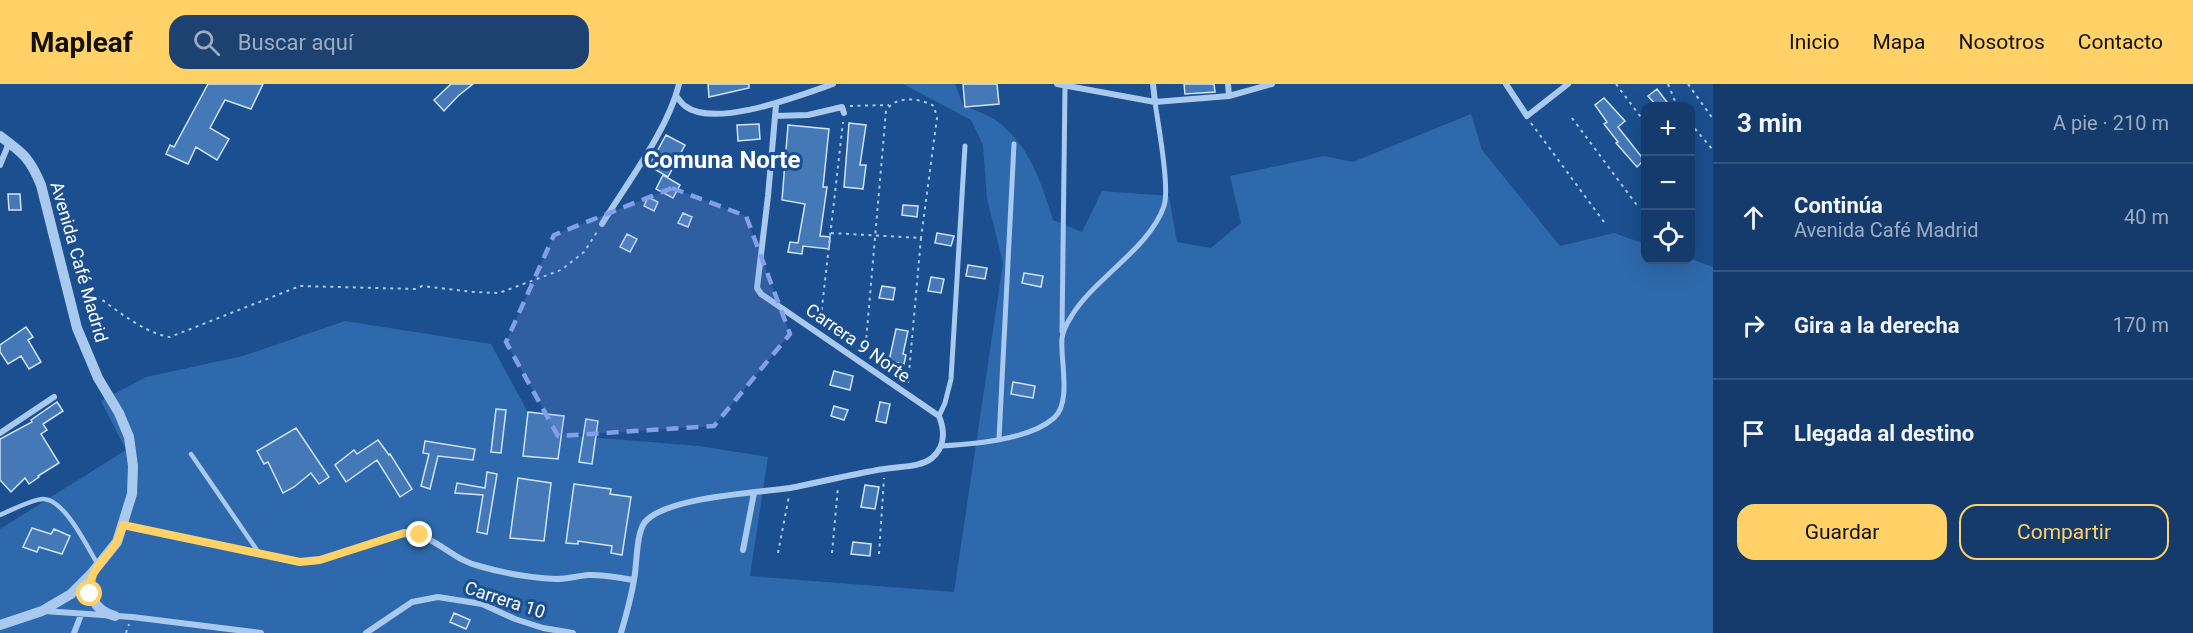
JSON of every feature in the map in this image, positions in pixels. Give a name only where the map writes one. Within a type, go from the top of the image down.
[{"type":"street","points":[[602,224],[656,137],[676,96],[679,84]]},
{"type":"street","points":[[676,96],[696,112],[713,114],[776,105],[833,84]]},
{"type":"street","points":[[1057,84],[1155,102],[1229,96],[1272,84]]},
{"type":"street","points":[[1062,336],[1071,316],[1149,232],[1164,205],[1164,178],[1153,84]]},
{"type":"street","points":[[1228,84],[1229,96]]},
{"type":"street","points":[[1506,84],[1527,116],[1568,84]]},
{"type":"street","points":[[941,446],[981,444],[1021,434],[1053,419],[1059,412],[1064,399],[1062,336],[1065,85]]},
{"type":"street","name":"Carrera 9 Norte","points":[[776,105],[757,288],[761,294],[939,416]]},
{"type":"street","points":[[775,116],[843,110]]},
{"type":"street","points":[[0,165],[5,139]]},
{"type":"street","name":"Avenida Café Madrid","points":[[0,625],[42,611],[71,594],[95,569],[117,542],[132,494],[133,466],[129,436],[119,413],[98,378],[77,328],[48,207],[35,169],[24,153],[5,139]]},
{"type":"street","points":[[999,439],[1014,144]]},
{"type":"street","points":[[621,633],[634,580],[641,531],[653,515],[696,501],[791,488],[884,469],[922,464],[933,457],[941,446],[942,425],[939,416],[951,379],[965,146]]},
{"type":"street","points":[[0,433],[54,397]]},
{"type":"street","points":[[743,550],[754,493]]},
{"type":"street","points":[[123,525],[300,562],[320,560],[404,533],[429,538],[477,566],[557,579],[591,575],[634,580]]},
{"type":"street","points":[[95,569],[89,587],[93,600],[103,612],[115,616]]},
{"type":"street","name":"Carrera 10","points":[[366,633],[411,602],[438,597],[482,604],[514,619],[543,628],[573,633]]},
{"type":"street","points":[[42,611],[115,616],[261,633]]},
{"type":"street","points":[[74,633],[81,615]]},
{"type":"lane","points":[[191,454],[259,553]]},
{"type":"lane","points":[[0,515],[42,498],[54,501],[63,508],[95,569]]},
{"type":"path","points":[[1616,84],[1641,117]]},
{"type":"path","points":[[1668,84],[1675,102]]},
{"type":"path","points":[[1688,84],[1713,119]]},
{"type":"path","points":[[864,365],[886,111],[898,100],[926,102],[934,106],[937,118],[921,238],[907,395]]},
{"type":"path","points":[[819,334],[843,110],[890,105]]},
{"type":"path","points":[[1527,116],[1604,222]]},
{"type":"path","points":[[1572,118],[1639,208]]},
{"type":"path","points":[[1695,129],[1713,150]]},
{"type":"path","points":[[65,275],[88,289],[109,306],[153,332],[170,337],[300,286],[416,289],[422,286],[499,293],[561,270],[584,252],[602,224]]},
{"type":"path","points":[[831,233],[921,238]]},
{"type":"path","points":[[879,554],[884,469]]},
{"type":"path","points":[[832,553],[839,478]]},
{"type":"path","points":[[778,553],[791,488]]},
{"type":"highlighted area","points":[[672,188],[746,216],[790,334],[714,426],[558,436],[506,342],[554,235]]},
{"type":"shaded area","points":[[903,84],[955,84],[963,105],[997,121],[1026,153],[1039,179],[1053,220],[1082,232],[1102,191],[1169,196],[1177,242],[1211,248],[1241,223],[1230,176],[1324,156],[1353,162],[1471,114],[1482,150],[1560,246],[1614,233],[1641,243],[1641,264],[1695,264],[1695,260],[1713,267],[1713,633],[0,633],[0,529],[126,450],[101,401],[146,377],[243,356],[345,321],[491,344],[539,433],[699,446],[768,457],[750,576],[954,592],[1003,263],[987,199],[983,145],[971,120]]},
{"type":"building","points":[[208,84],[263,84],[251,109],[225,100],[210,128],[229,139],[217,160],[196,147],[188,164],[166,154],[170,145],[174,147]]},
{"type":"building","points":[[451,84],[473,84],[444,111],[434,100]]},
{"type":"building","points":[[708,84],[749,84],[749,88],[709,97]]},
{"type":"building","points":[[963,84],[997,84],[999,104],[965,107]]},
{"type":"building","points":[[1184,84],[1214,84],[1215,92],[1185,94]]},
{"type":"building","points":[[1657,89],[1667,102],[1653,102],[1648,96]]},
{"type":"building","points":[[1604,98],[1625,121],[1618,127],[1641,156],[1641,163],[1637,167],[1616,143],[1618,142],[1604,124],[1607,122],[1595,105]]},
{"type":"building","points":[[849,123],[866,125],[860,165],[866,165],[863,189],[844,187]]},
{"type":"building","points":[[759,124],[760,139],[738,141],[737,125]]},
{"type":"building","points":[[788,125],[829,129],[823,187],[827,187],[820,236],[830,237],[829,249],[803,246],[802,254],[788,252],[790,242],[798,243],[805,204],[782,200]]},
{"type":"building","points":[[666,135],[685,145],[668,177],[649,166]]},
{"type":"building","points":[[663,175],[680,185],[673,198],[656,189]]},
{"type":"building","points":[[8,194],[20,194],[21,210],[9,210]]},
{"type":"building","points":[[648,197],[658,202],[654,211],[644,206]]},
{"type":"building","points":[[903,205],[918,206],[917,217],[902,215]]},
{"type":"building","points":[[683,213],[692,217],[688,227],[678,223]]},
{"type":"building","points":[[937,233],[954,236],[951,246],[935,243]]},
{"type":"building","points":[[627,234],[637,239],[630,252],[620,247]]},
{"type":"building","points":[[968,265],[987,268],[985,279],[966,276]]},
{"type":"building","points":[[1024,273],[1043,276],[1041,287],[1022,283]]},
{"type":"building","points":[[931,277],[944,279],[941,293],[928,291]]},
{"type":"building","points":[[882,286],[895,288],[893,300],[879,298]]},
{"type":"building","points":[[26,327],[33,337],[28,340],[41,362],[29,369],[21,356],[8,364],[0,352],[0,345]]},
{"type":"building","points":[[896,329],[908,331],[903,354],[906,355],[904,364],[889,361]]},
{"type":"building","points":[[834,371],[853,376],[850,390],[830,385]]},
{"type":"building","points":[[1013,382],[1035,386],[1033,398],[1011,394]]},
{"type":"building","points":[[57,402],[63,411],[43,424],[47,430],[41,434],[59,463],[29,484],[25,478],[11,492],[0,480],[0,439],[32,422],[31,420]]},
{"type":"building","points":[[880,402],[890,404],[886,423],[876,421]]},
{"type":"building","points":[[834,406],[848,410],[844,420],[831,416]]},
{"type":"building","points":[[496,409],[506,410],[501,453],[491,452]]},
{"type":"building","points":[[528,412],[564,416],[558,459],[523,456]]},
{"type":"building","points":[[586,419],[598,421],[592,464],[579,462]]},
{"type":"building","points":[[296,428],[329,477],[319,484],[311,473],[283,493],[268,462],[264,464],[257,451]]},
{"type":"building","points":[[378,440],[390,454],[412,489],[400,497],[377,460],[346,482],[335,465],[354,450],[357,454]]},
{"type":"building","points":[[425,441],[475,449],[473,460],[438,456],[430,489],[421,486],[429,454],[423,453]]},
{"type":"building","points":[[487,472],[497,474],[487,534],[477,532],[483,495],[455,493],[457,483],[485,488]]},
{"type":"building","points":[[518,478],[551,483],[544,541],[510,538]]},
{"type":"building","points":[[574,484],[611,489],[610,494],[631,497],[622,555],[611,553],[612,546],[578,541],[578,544],[566,543]]},
{"type":"building","points":[[865,485],[879,487],[875,509],[861,507]]},
{"type":"building","points":[[32,528],[51,534],[54,529],[70,536],[62,554],[39,547],[37,552],[23,547]]},
{"type":"building","points":[[853,542],[871,544],[870,556],[851,554]]},
{"type":"building","points":[[454,613],[470,620],[466,629],[450,622]]},
{"type":"district","name":"Comuna Norte","points":[[722,160]]},
{"type":"route","points":[[90,594],[92,573],[117,542],[123,525],[300,562],[320,560],[404,533],[420,535]]}]
